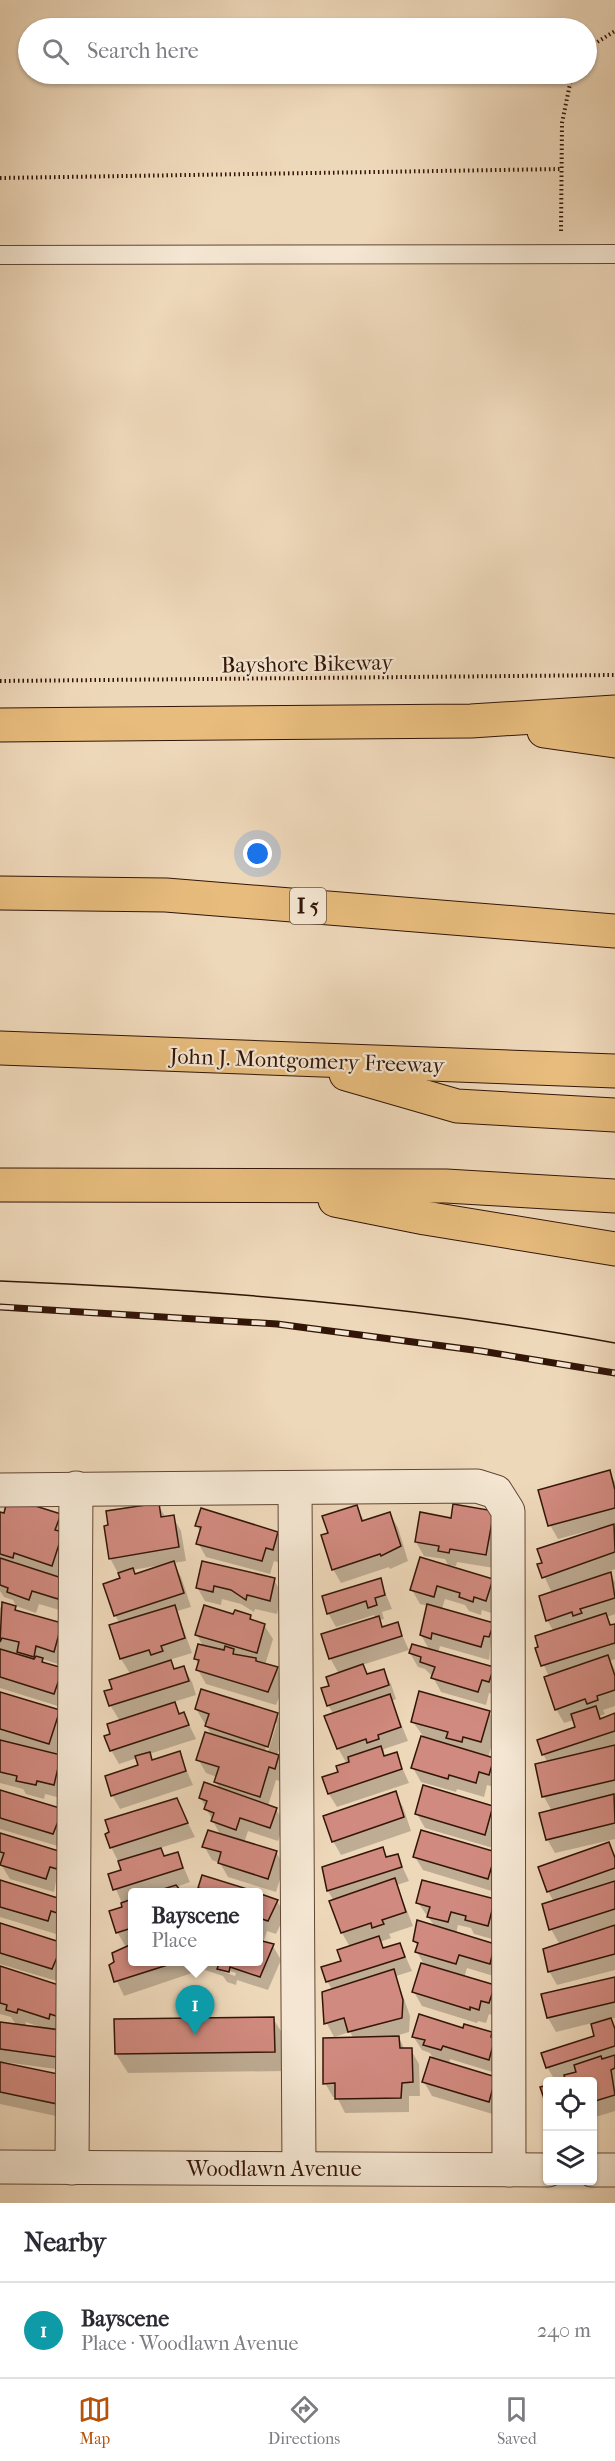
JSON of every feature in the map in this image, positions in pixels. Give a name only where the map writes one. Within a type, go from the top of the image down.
[{"type":"highway","points":[[0,726],[471,721],[615,712]]},
{"type":"highway","points":[[471,721],[615,741]]},
{"type":"highway","name":"I 5","points":[[0,893],[166,895],[615,931]]},
{"type":"highway","name":"John J. Montgomery Freeway","points":[[0,1048],[615,1071]]},
{"type":"highway","points":[[295,1060],[457,1106],[615,1115]]},
{"type":"highway","points":[[0,1185],[446,1186],[615,1196]]},
{"type":"highway","points":[[266,1186],[425,1218],[615,1249]]},
{"type":"street","points":[[0,1490],[477,1486],[496,1492],[508,1511],[509,2170]]},
{"type":"street","points":[[72,2168],[76,1488]]},
{"type":"street","points":[[295,1489],[299,2168]]},
{"type":"street","name":"Woodlawn Avenue","points":[[0,2167],[543,2170]]},
{"type":"street","points":[[597,2170],[615,2170]]},
{"type":"lane","points":[[0,255],[615,254]]},
{"type":"path","points":[[597,42],[615,30]]},
{"type":"path","points":[[561,254],[562,123],[570,84]]},
{"type":"path","points":[[0,177],[562,169]]},
{"type":"path","name":"Bayshore Bikeway","points":[[0,681],[615,675]]},
{"type":"building","points":[[610,1470],[615,1490],[615,1508],[548,1526],[538,1490]]},
{"type":"building","points":[[159,1503],[161,1517],[174,1515],[179,1547],[109,1559],[104,1526],[108,1525],[106,1511]]},
{"type":"building","points":[[29,1504],[61,1514],[55,1530],[63,1532],[52,1566],[14,1553],[13,1558],[0,1554],[0,1512],[4,1513],[6,1505]]},
{"type":"building","points":[[453,1504],[494,1511],[486,1555],[450,1549],[449,1553],[438,1551],[439,1546],[415,1542],[420,1512],[451,1518]]},
{"type":"building","points":[[357,1505],[362,1521],[390,1512],[401,1546],[381,1556],[380,1554],[332,1570],[321,1535],[328,1533],[322,1516]]},
{"type":"building","points":[[201,1508],[278,1532],[273,1550],[266,1548],[262,1561],[196,1544],[201,1527],[195,1526]]},
{"type":"building","points":[[614,1524],[615,1552],[542,1578],[537,1564],[542,1563],[537,1549]]},
{"type":"building","points":[[420,1557],[493,1579],[486,1601],[474,1597],[473,1602],[459,1597],[460,1593],[437,1586],[434,1597],[410,1590]]},
{"type":"building","points":[[0,1558],[65,1579],[58,1599],[32,1591],[29,1600],[7,1592],[8,1588],[0,1585]]},
{"type":"building","points":[[174,1561],[184,1593],[114,1616],[103,1584],[120,1578],[118,1573],[133,1568],[135,1574]]},
{"type":"building","points":[[202,1561],[275,1578],[270,1601],[247,1595],[246,1600],[231,1590],[214,1586],[213,1592],[196,1588]]},
{"type":"building","points":[[611,1572],[615,1598],[580,1609],[582,1613],[573,1616],[572,1612],[546,1621],[539,1596]]},
{"type":"building","points":[[381,1578],[385,1595],[375,1598],[377,1605],[368,1608],[366,1601],[327,1614],[322,1596]]},
{"type":"building","points":[[2,1602],[16,1606],[15,1610],[62,1623],[54,1652],[36,1646],[34,1657],[17,1652],[19,1642],[2,1638],[0,1642]]},
{"type":"building","points":[[427,1604],[494,1623],[489,1637],[484,1636],[481,1647],[432,1633],[431,1639],[420,1635]]},
{"type":"building","points":[[175,1605],[185,1638],[161,1646],[163,1651],[151,1655],[149,1650],[120,1659],[109,1625]]},
{"type":"building","points":[[204,1605],[233,1614],[235,1610],[251,1615],[250,1619],[265,1624],[257,1653],[195,1635]]},
{"type":"building","points":[[606,1613],[610,1625],[615,1624],[615,1643],[541,1666],[535,1648],[538,1647],[535,1636]]},
{"type":"building","points":[[379,1616],[382,1627],[398,1622],[402,1636],[329,1659],[321,1634]]},
{"type":"building","points":[[198,1644],[224,1650],[225,1646],[234,1649],[233,1654],[256,1658],[256,1661],[278,1667],[268,1692],[196,1670],[199,1660],[194,1659]]},
{"type":"building","points":[[412,1644],[494,1667],[489,1682],[482,1680],[478,1692],[431,1678],[435,1667],[420,1662],[421,1657],[409,1653]]},
{"type":"building","points":[[0,1649],[34,1659],[36,1656],[43,1658],[42,1662],[63,1668],[54,1694],[0,1677]]},
{"type":"building","points":[[608,1655],[615,1676],[615,1690],[597,1696],[598,1700],[587,1704],[585,1699],[555,1710],[544,1677]]},
{"type":"building","points":[[171,1660],[174,1669],[184,1666],[189,1681],[109,1706],[104,1691],[112,1689],[109,1680]]},
{"type":"building","points":[[363,1664],[367,1674],[384,1669],[389,1685],[327,1706],[321,1688],[329,1686],[326,1677]]},
{"type":"building","points":[[201,1689],[278,1713],[268,1747],[205,1726],[209,1714],[195,1709]]},
{"type":"building","points":[[419,1691],[490,1711],[481,1742],[463,1737],[462,1742],[446,1738],[448,1732],[411,1722]]},
{"type":"building","points":[[0,1692],[60,1710],[49,1744],[0,1729]]},
{"type":"building","points":[[390,1694],[401,1727],[378,1735],[379,1739],[367,1743],[366,1739],[337,1749],[324,1716]]},
{"type":"building","points":[[175,1702],[179,1714],[184,1712],[189,1725],[110,1751],[104,1736],[110,1734],[107,1724]]},
{"type":"building","points":[[596,1706],[600,1719],[615,1713],[615,1731],[542,1755],[537,1740],[575,1727],[571,1714]]},
{"type":"building","points":[[205,1732],[279,1755],[275,1769],[269,1767],[260,1797],[214,1782],[219,1767],[196,1760]]},
{"type":"building","points":[[421,1736],[494,1758],[489,1775],[479,1772],[476,1783],[449,1775],[448,1779],[411,1768]]},
{"type":"building","points":[[0,1740],[61,1755],[54,1785],[37,1781],[36,1785],[16,1781],[17,1776],[0,1772]]},
{"type":"building","points":[[615,1745],[615,1780],[542,1797],[535,1764]]},
{"type":"building","points":[[381,1746],[384,1756],[397,1752],[402,1769],[328,1794],[322,1777],[338,1772],[336,1766],[349,1762],[348,1757]]},
{"type":"building","points":[[180,1751],[186,1771],[111,1796],[105,1776],[138,1765],[135,1756],[150,1752],[152,1760]]},
{"type":"building","points":[[204,1782],[277,1808],[270,1828],[240,1818],[236,1830],[211,1821],[214,1813],[204,1809],[207,1801],[199,1798]]},
{"type":"building","points":[[423,1785],[493,1806],[485,1835],[415,1814]]},
{"type":"building","points":[[0,1790],[63,1809],[53,1834],[0,1818]]},
{"type":"building","points":[[396,1791],[404,1817],[332,1842],[323,1816]]},
{"type":"building","points":[[614,1794],[615,1823],[546,1840],[539,1813]]},
{"type":"building","points":[[177,1798],[188,1823],[110,1848],[105,1834],[109,1832],[105,1820]]},
{"type":"building","points":[[208,1830],[277,1851],[268,1879],[218,1863],[221,1852],[202,1847]]},
{"type":"building","points":[[421,1830],[496,1852],[488,1879],[413,1857]]},
{"type":"building","points":[[0,1833],[62,1852],[57,1869],[50,1867],[46,1879],[0,1865],[4,1853],[0,1852]]},
{"type":"building","points":[[609,1842],[615,1858],[615,1868],[547,1892],[538,1867]]},
{"type":"building","points":[[383,1847],[386,1857],[398,1854],[402,1867],[327,1891],[322,1867]]},
{"type":"building","points":[[161,1848],[164,1856],[178,1852],[183,1868],[113,1890],[108,1874],[121,1870],[118,1861]]},
{"type":"building","points":[[202,1875],[244,1888],[198,1888]]},
{"type":"building","points":[[395,1878],[406,1912],[382,1920],[384,1924],[372,1928],[371,1923],[341,1933],[329,1901]]},
{"type":"building","points":[[0,1880],[61,1899],[57,1913],[51,1911],[48,1921],[0,1907]]},
{"type":"building","points":[[422,1880],[495,1899],[488,1926],[465,1920],[466,1916],[451,1912],[448,1922],[427,1917],[430,1907],[416,1903]]},
{"type":"building","points":[[615,1881],[615,1909],[549,1930],[542,1904]]},
{"type":"building","points":[[263,1895],[278,1900],[268,1921],[263,1919]]},
{"type":"building","points":[[128,1900],[128,1929],[116,1933],[109,1911],[122,1907],[121,1903]]},
{"type":"building","points":[[417,1920],[495,1944],[490,1964],[459,1955],[456,1964],[415,1952],[418,1943],[413,1941]]},
{"type":"building","points":[[0,1923],[63,1943],[52,1969],[0,1953]]},
{"type":"building","points":[[615,1925],[615,1954],[548,1972],[543,1949]]},
{"type":"building","points":[[379,1936],[383,1948],[400,1943],[405,1957],[326,1982],[321,1967],[341,1961],[337,1950]]},
{"type":"building","points":[[263,1941],[274,1944],[260,1977],[230,1967],[229,1972],[217,1969],[218,1966],[263,1966]]},
{"type":"building","points":[[128,1946],[128,1966],[164,1966],[114,1982],[109,1965],[114,1962],[112,1953]]},
{"type":"building","points":[[421,1963],[495,1985],[489,2003],[481,2001],[479,2010],[470,2007],[470,2010],[412,1992]]},
{"type":"building","points":[[0,1966],[65,1987],[65,2019],[50,2014],[49,2019],[18,2009],[17,2013],[6,2010],[7,2005],[0,2003]]},
{"type":"building","points":[[394,1969],[403,2000],[402,2018],[348,2032],[344,2018],[324,2024],[322,1992]]},
{"type":"building","points":[[615,1977],[615,2002],[547,2018],[541,1994]]},
{"type":"building","points":[[419,2014],[463,2028],[464,2024],[492,2032],[491,2037],[495,2038],[489,2060],[443,2046],[441,2050],[423,2045],[425,2040],[412,2037]]},
{"type":"building","points":[[274,2017],[275,2052],[115,2054],[114,2019]]},
{"type":"building","points":[[611,2018],[615,2029],[615,2046],[546,2068],[541,2053],[594,2036],[591,2024]]},
{"type":"building","points":[[0,2022],[68,2031],[64,2058],[0,2049]]},
{"type":"building","points":[[399,2036],[400,2048],[412,2048],[413,2082],[402,2083],[401,2098],[335,2099],[335,2083],[323,2084],[323,2038]]},
{"type":"building","points":[[615,2055],[615,2068],[611,2070],[615,2095],[597,2100],[597,2077],[564,2077],[564,2075],[576,2072],[574,2065],[601,2056],[602,2059]]},
{"type":"building","points":[[430,2057],[496,2077],[489,2102],[422,2082]]},
{"type":"building","points":[[0,2062],[68,2076],[62,2105],[0,2092]]},
{"type":"tram line","points":[[0,1281],[155,1289],[309,1301],[463,1318],[615,1343]]},
{"type":"railway","points":[[0,1307],[277,1324],[481,1351],[615,1373]]},
{"type":"place","name":"Bayscene","points":[[195,2035]]}]
